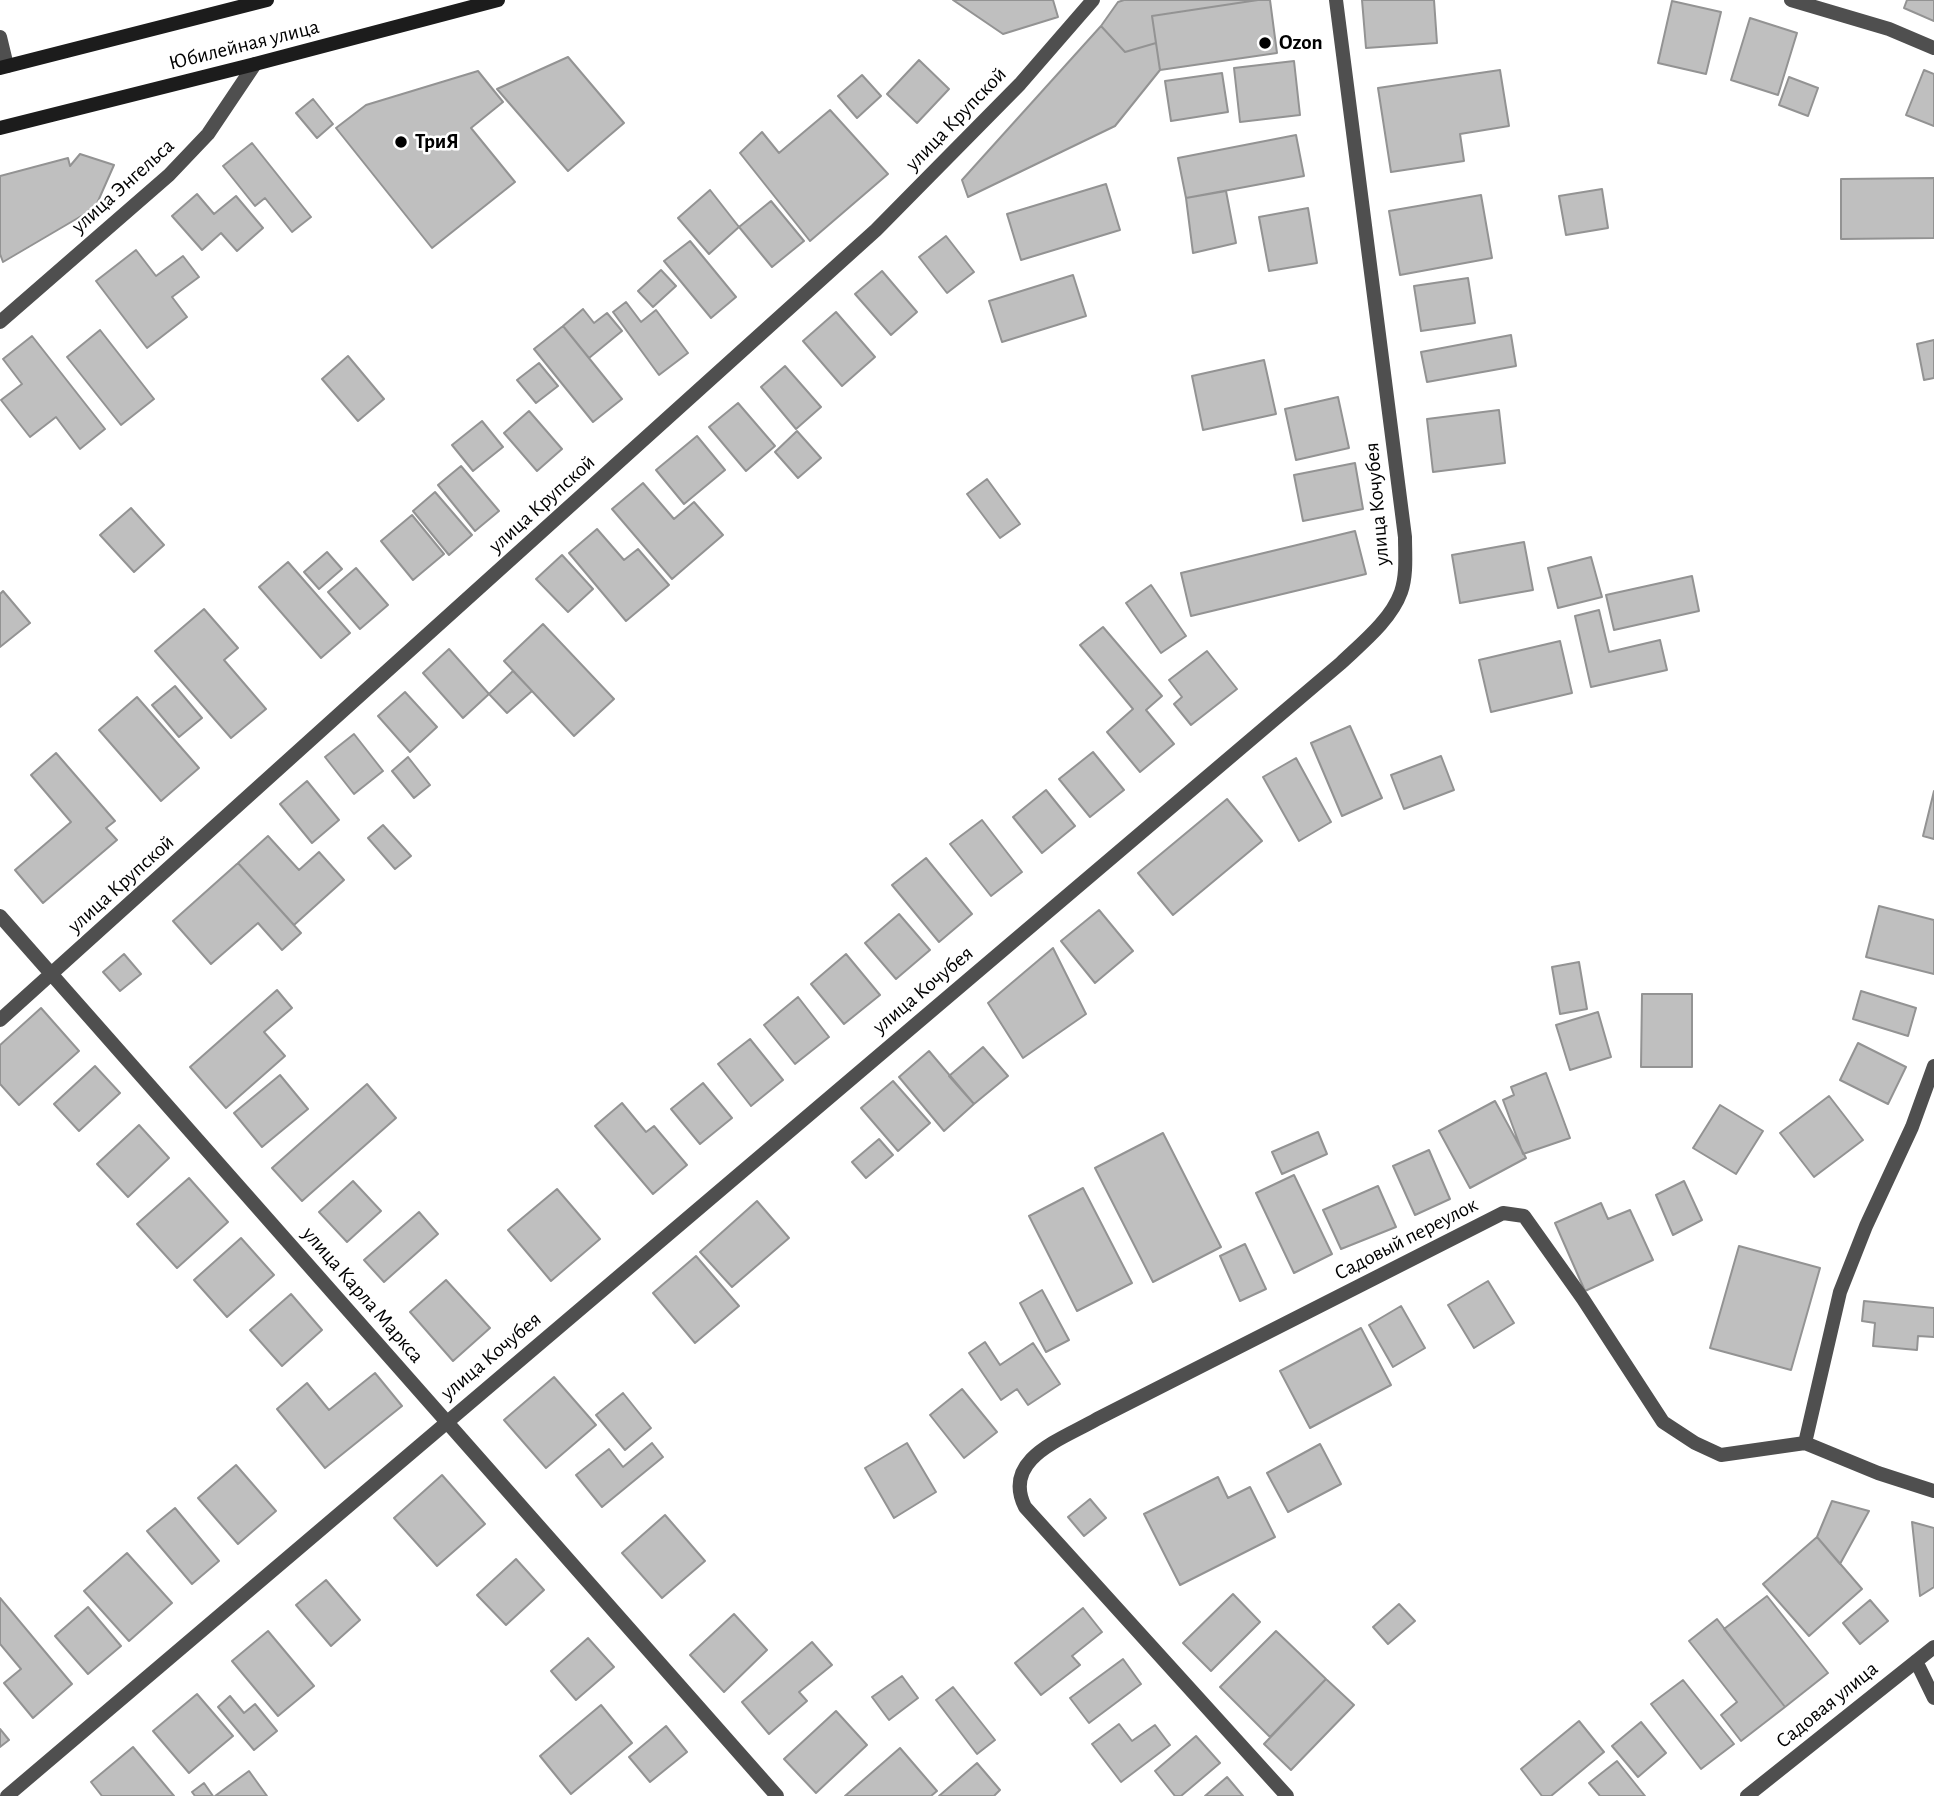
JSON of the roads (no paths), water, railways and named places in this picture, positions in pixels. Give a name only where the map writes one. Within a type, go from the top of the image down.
[{"type":"main road","name":"Юбилейная улица","points":[[4,67],[267,0]]},
{"type":"main road","name":"Юбилейная улица","points":[[0,128],[498,0]]},
{"type":"street","name":"улица Крупской","points":[[0,1020],[876,230],[1020,84],[1093,0]]},
{"type":"street","name":"улица Кочубея","points":[[7,1796],[1341,663],[1389,612],[1401,592],[1405,572],[1405,537],[1336,0]]},
{"type":"street","points":[[1791,0],[1889,29],[1934,48]]},
{"type":"street","points":[[0,37],[4,67]]},
{"type":"street","name":"улица Энгельса","points":[[0,322],[169,175],[208,134],[255,64]]},
{"type":"street","name":"улица Карла Маркса","points":[[0,916],[777,1796]]},
{"type":"street","points":[[1934,1066],[1912,1127],[1866,1226],[1840,1293],[1805,1443],[1878,1473],[1934,1491]]},
{"type":"street","name":"Садовый переулок","points":[[1287,1796],[1025,1507],[1018,1494],[1018,1483],[1025,1466],[1037,1453],[1097,1419],[1503,1213],[1524,1216],[1583,1299],[1663,1422],[1695,1443],[1721,1455],[1805,1443]]},
{"type":"street","name":"Садовая улица","points":[[1747,1796],[1934,1647]]},
{"type":"street","points":[[1916,1661],[1934,1698]]},
{"type":"place","name":"Ozon","points":[[1265,43]]},
{"type":"place","name":"ТриЯ","points":[[401,142]]}]
